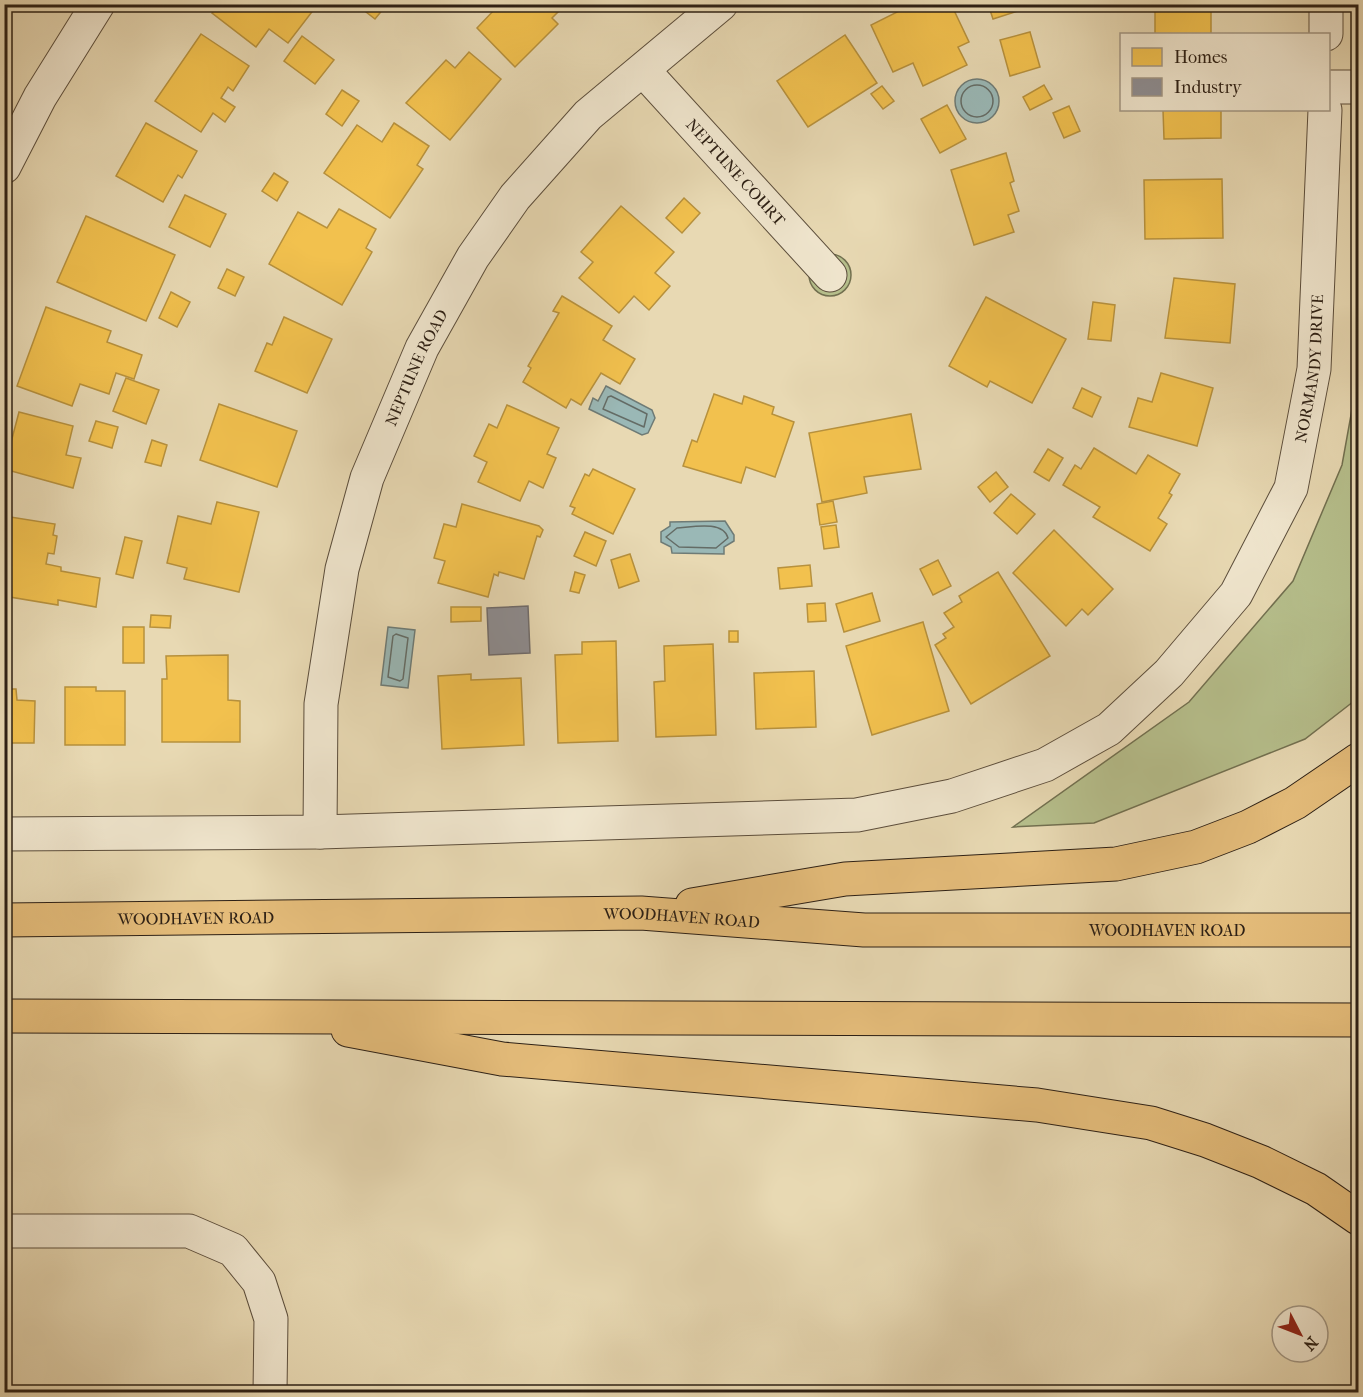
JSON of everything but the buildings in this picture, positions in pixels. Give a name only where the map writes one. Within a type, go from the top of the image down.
[{"type":"highway","points":[[640,914],[845,879],[1116,864],[1196,847],[1248,827],[1295,803],[1359,760]]},
{"type":"highway","name":"WOODHAVEN ROAD","points":[[4,920],[640,914],[864,930],[1359,930]]},
{"type":"highway","points":[[264,1015],[502,1059],[1037,1105],[1151,1123],[1205,1140],[1261,1162],[1316,1189],[1359,1218]]},
{"type":"highway","points":[[4,1016],[1359,1020]]},
{"type":"street","points":[[4,167],[40,97],[98,4]]},
{"type":"street","name":"NEPTUNE ROAD","points":[[320,832],[321,704],[342,569],[371,467],[422,348],[473,257],[515,197],[588,115],[721,4]]},
{"type":"street","points":[[1326,4],[1326,33]]},
{"type":"street","name":"NEPTUNE COURT","points":[[643,70],[830,275]]},
{"type":"street","points":[[1330,87],[1359,87]]},
{"type":"street","name":"NORMANDY DRIVE","points":[[320,832],[857,815],[952,796],[1045,765],[1109,729],[1169,673],[1236,594],[1291,488],[1314,369],[1325,111]]},
{"type":"street","points":[[4,834],[320,832]]},
{"type":"street","points":[[4,1231],[189,1232],[233,1250],[259,1282],[271,1319],[270,1392]]},
{"type":"green space","points":[[830,254],[838,255],[845,260],[850,267],[850,283],[845,290],[838,295],[830,296],[822,295],[815,290],[810,283],[809,275],[810,267],[815,260],[822,255]]},
{"type":"green space","points":[[1358,376],[1358,698],[1305,739],[1094,823],[1013,827],[1189,702],[1293,581],[1342,465]]},
{"type":"water","points":[[977,79],[992,86],[999,101],[992,116],[977,123],[962,116],[955,101],[962,86]]},
{"type":"water","points":[[606,386],[652,410],[655,418],[648,433],[642,435],[589,409],[593,398],[598,401]]},
{"type":"water","points":[[725,521],[734,535],[734,541],[724,547],[724,554],[672,553],[671,547],[661,542],[661,532],[670,526],[670,522]]},
{"type":"water","points":[[388,627],[415,630],[408,688],[381,685]]}]
